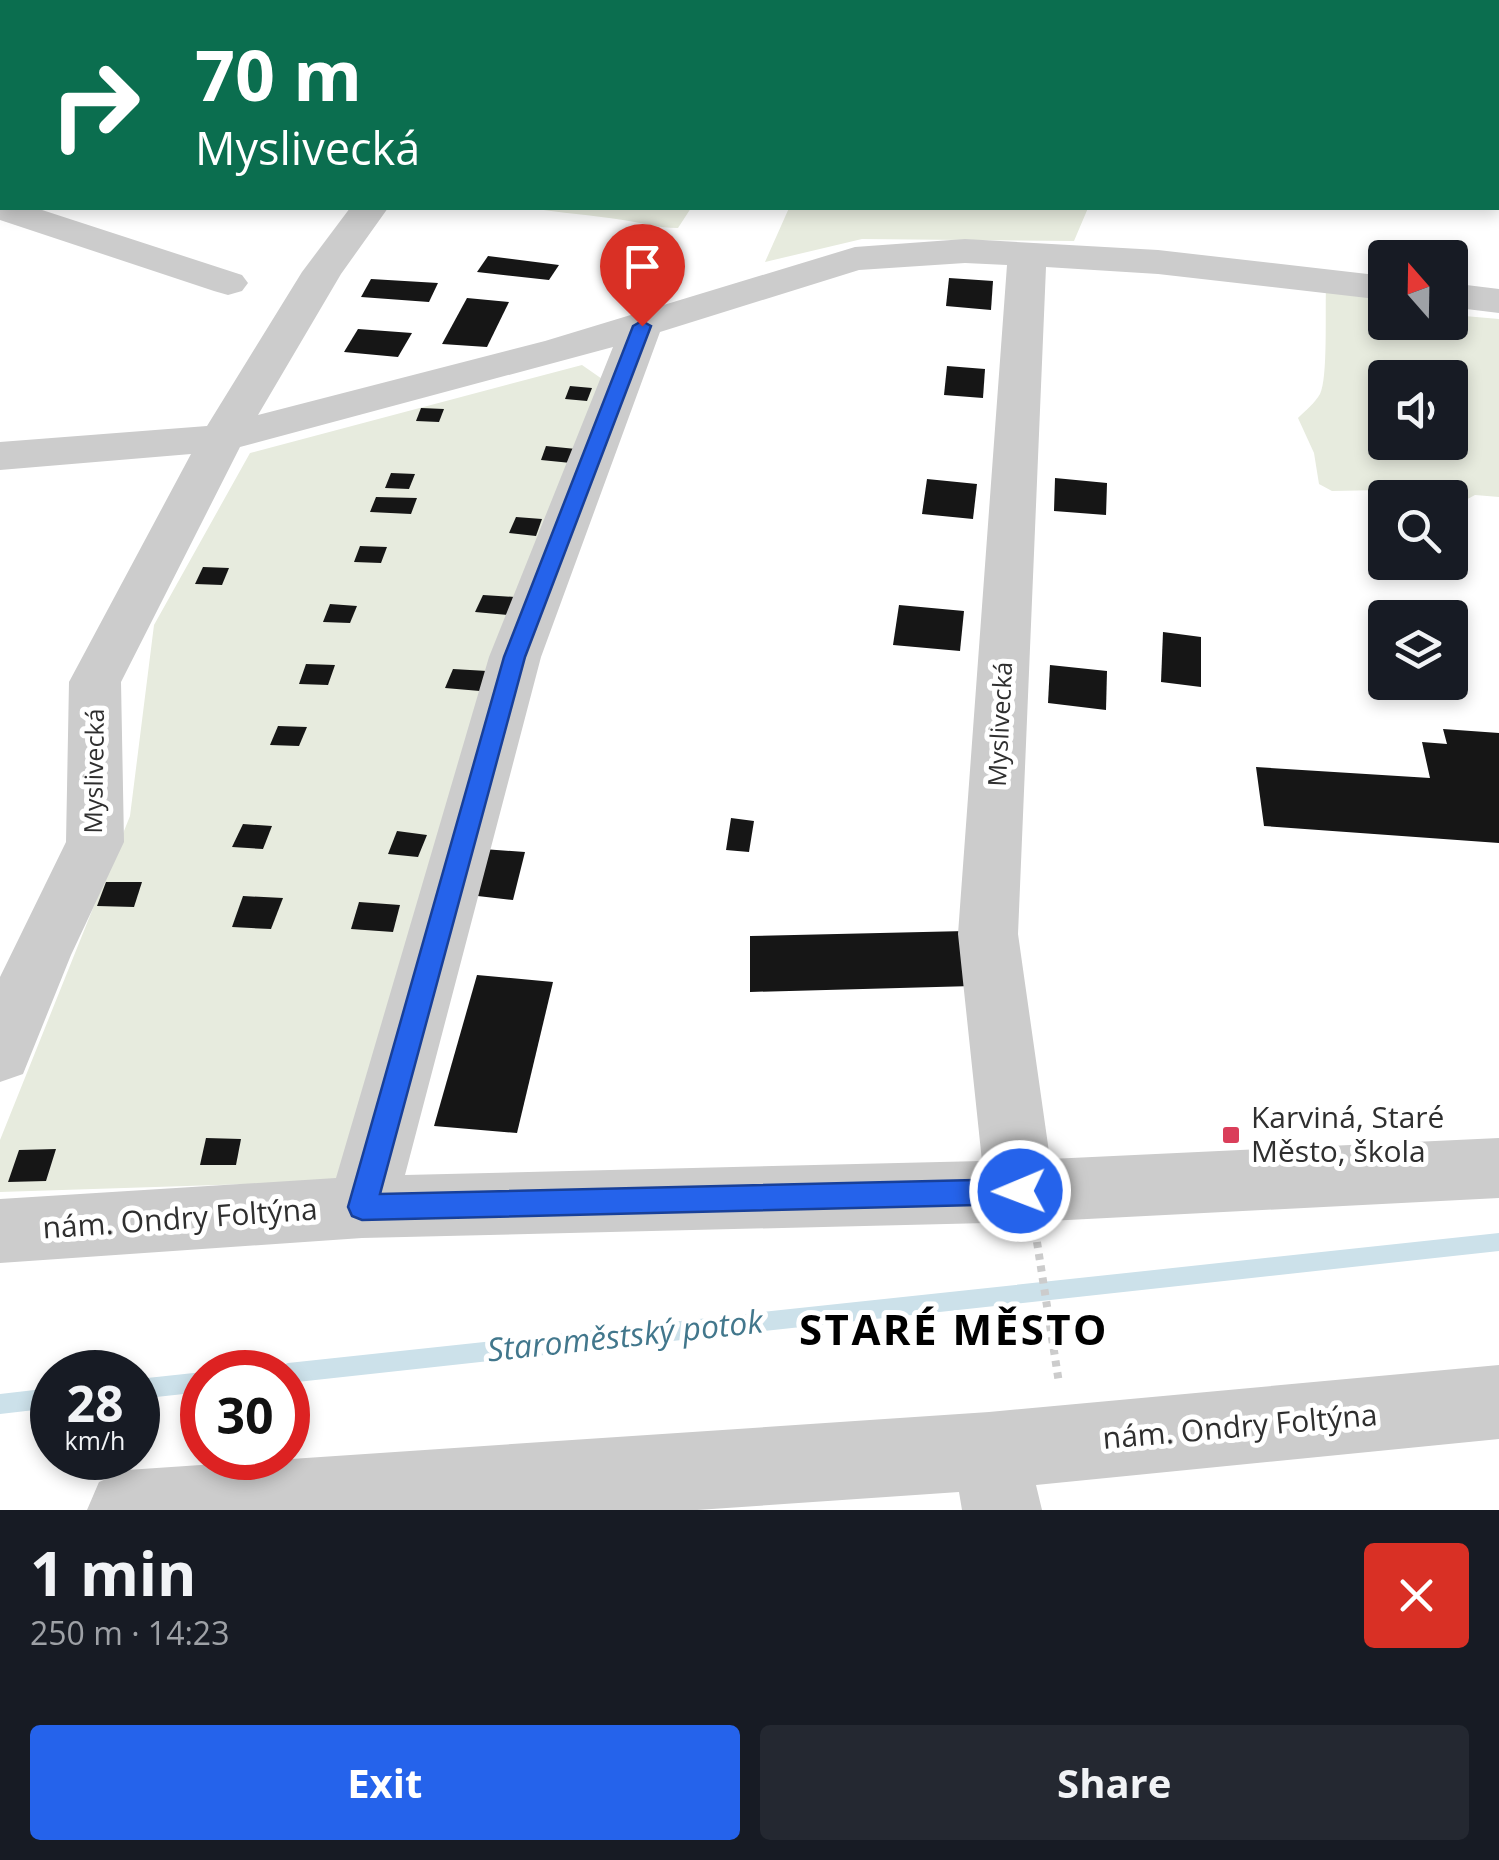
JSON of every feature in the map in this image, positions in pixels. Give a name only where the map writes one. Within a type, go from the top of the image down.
[{"type":"street","points":[[6,210],[228,282]]},
{"type":"street","name":"Myslivecká","points":[[0,1055],[40,955],[95,842],[96,682],[222,438],[322,272],[368,210]]},
{"type":"street","points":[[0,456],[222,438],[642,326],[855,259],[964,251],[1158,262],[1368,286]]},
{"type":"street","name":"Myslivecká","points":[[1020,1191],[988,934],[1027,256]]},
{"type":"street","points":[[1468,297],[1499,301]]},
{"type":"street","points":[[362,1207],[515,657],[642,326]]},
{"type":"street","name":"nám. Ondry Foltýna","points":[[0,1232],[362,1207],[1020,1191],[1499,1168]]},
{"type":"street","name":"nám. Ondry Foltýna","points":[[126,1510],[996,1480],[1070,1443],[1496,1410]]},
{"type":"path","points":[[1039,1256],[1070,1443]]},
{"type":"shaded area","points":[[546,210],[690,210],[678,228]]},
{"type":"shaded area","points":[[788,210],[1087,210],[1074,241],[862,239],[765,262]]},
{"type":"shaded area","points":[[1326,288],[1368,297],[1368,340],[1468,340],[1468,316],[1499,319],[1499,497],[1475,495],[1468,499],[1468,480],[1368,480],[1368,490],[1332,491],[1319,484],[1314,453],[1298,418],[1320,394],[1325,360]]},
{"type":"shaded area","points":[[582,365],[605,381],[345,1181],[0,1192],[0,1140],[130,816],[154,625],[250,453]]},
{"type":"building","points":[[488,256],[559,265],[549,280],[477,272]]},
{"type":"building","points":[[949,278],[993,281],[991,310],[946,306]]},
{"type":"building","points":[[371,279],[438,283],[429,302],[361,297]]},
{"type":"building","points":[[467,298],[509,302],[487,347],[442,344]]},
{"type":"building","points":[[358,329],[412,333],[398,357],[344,352]]},
{"type":"building","points":[[947,366],[985,369],[983,398],[944,395]]},
{"type":"building","points":[[570,386],[592,388],[587,401],[565,399]]},
{"type":"building","points":[[421,408],[444,409],[439,422],[416,421]]},
{"type":"building","points":[[546,446],[576,449],[571,463],[541,460]]},
{"type":"building","points":[[391,473],[415,474],[409,489],[385,488]]},
{"type":"building","points":[[1055,478],[1107,483],[1106,515],[1054,511]]},
{"type":"building","points":[[927,479],[977,484],[973,519],[922,514]]},
{"type":"building","points":[[376,497],[417,498],[411,514],[370,512]]},
{"type":"building","points":[[516,517],[542,519],[536,536],[509,533]]},
{"type":"building","points":[[360,546],[387,547],[381,563],[354,562]]},
{"type":"building","points":[[203,567],[229,568],[222,585],[195,584]]},
{"type":"building","points":[[483,595],[515,597],[508,615],[475,612]]},
{"type":"building","points":[[330,604],[357,606],[350,623],[323,622]]},
{"type":"building","points":[[899,605],[964,611],[960,651],[893,645]]},
{"type":"building","points":[[1163,632],[1201,637],[1201,687],[1161,682]]},
{"type":"building","points":[[306,664],[335,665],[328,685],[299,684]]},
{"type":"building","points":[[1050,665],[1107,671],[1106,710],[1048,703]]},
{"type":"building","points":[[453,669],[487,671],[480,691],[445,688]]},
{"type":"building","points":[[278,726],[307,727],[299,746],[270,745]]},
{"type":"building","points":[[1443,729],[1499,733],[1499,843],[1264,826],[1256,767],[1430,778],[1422,742],[1447,744]]},
{"type":"building","points":[[731,818],[754,821],[749,852],[726,850]]},
{"type":"building","points":[[243,824],[272,826],[263,849],[232,847]]},
{"type":"building","points":[[397,831],[427,835],[418,857],[388,854]]},
{"type":"building","points":[[483,849],[525,852],[513,900],[469,895]]},
{"type":"building","points":[[106,882],[142,882],[134,907],[97,906]]},
{"type":"building","points":[[243,896],[283,898],[271,929],[232,927]]},
{"type":"building","points":[[359,902],[400,905],[393,932],[351,929]]},
{"type":"building","points":[[966,931],[973,986],[750,992],[750,936]]},
{"type":"building","points":[[477,975],[553,982],[517,1133],[434,1126]]},
{"type":"building","points":[[206,1138],[241,1139],[236,1165],[200,1165]]},
{"type":"building","points":[[56,1149],[46,1181],[8,1182],[19,1150]]},
{"type":"waterway","name":"Staroměstský potok","points":[[310,1371],[1499,1242]]},
{"type":"waterway","name":"Staroměstský potok","points":[[160,1387],[180,1384]]},
{"type":"waterway","name":"Staroměstský potok","points":[[0,1404],[30,1401]]},
{"type":"place","name":"Karviná, Staré Město, škola","points":[[1231,1135]]},
{"type":"district","name":"STARÉ MĚSTO","points":[[954,1330]]},
{"type":"route","points":[[642,326],[515,657],[362,1207],[1020,1191]]}]
